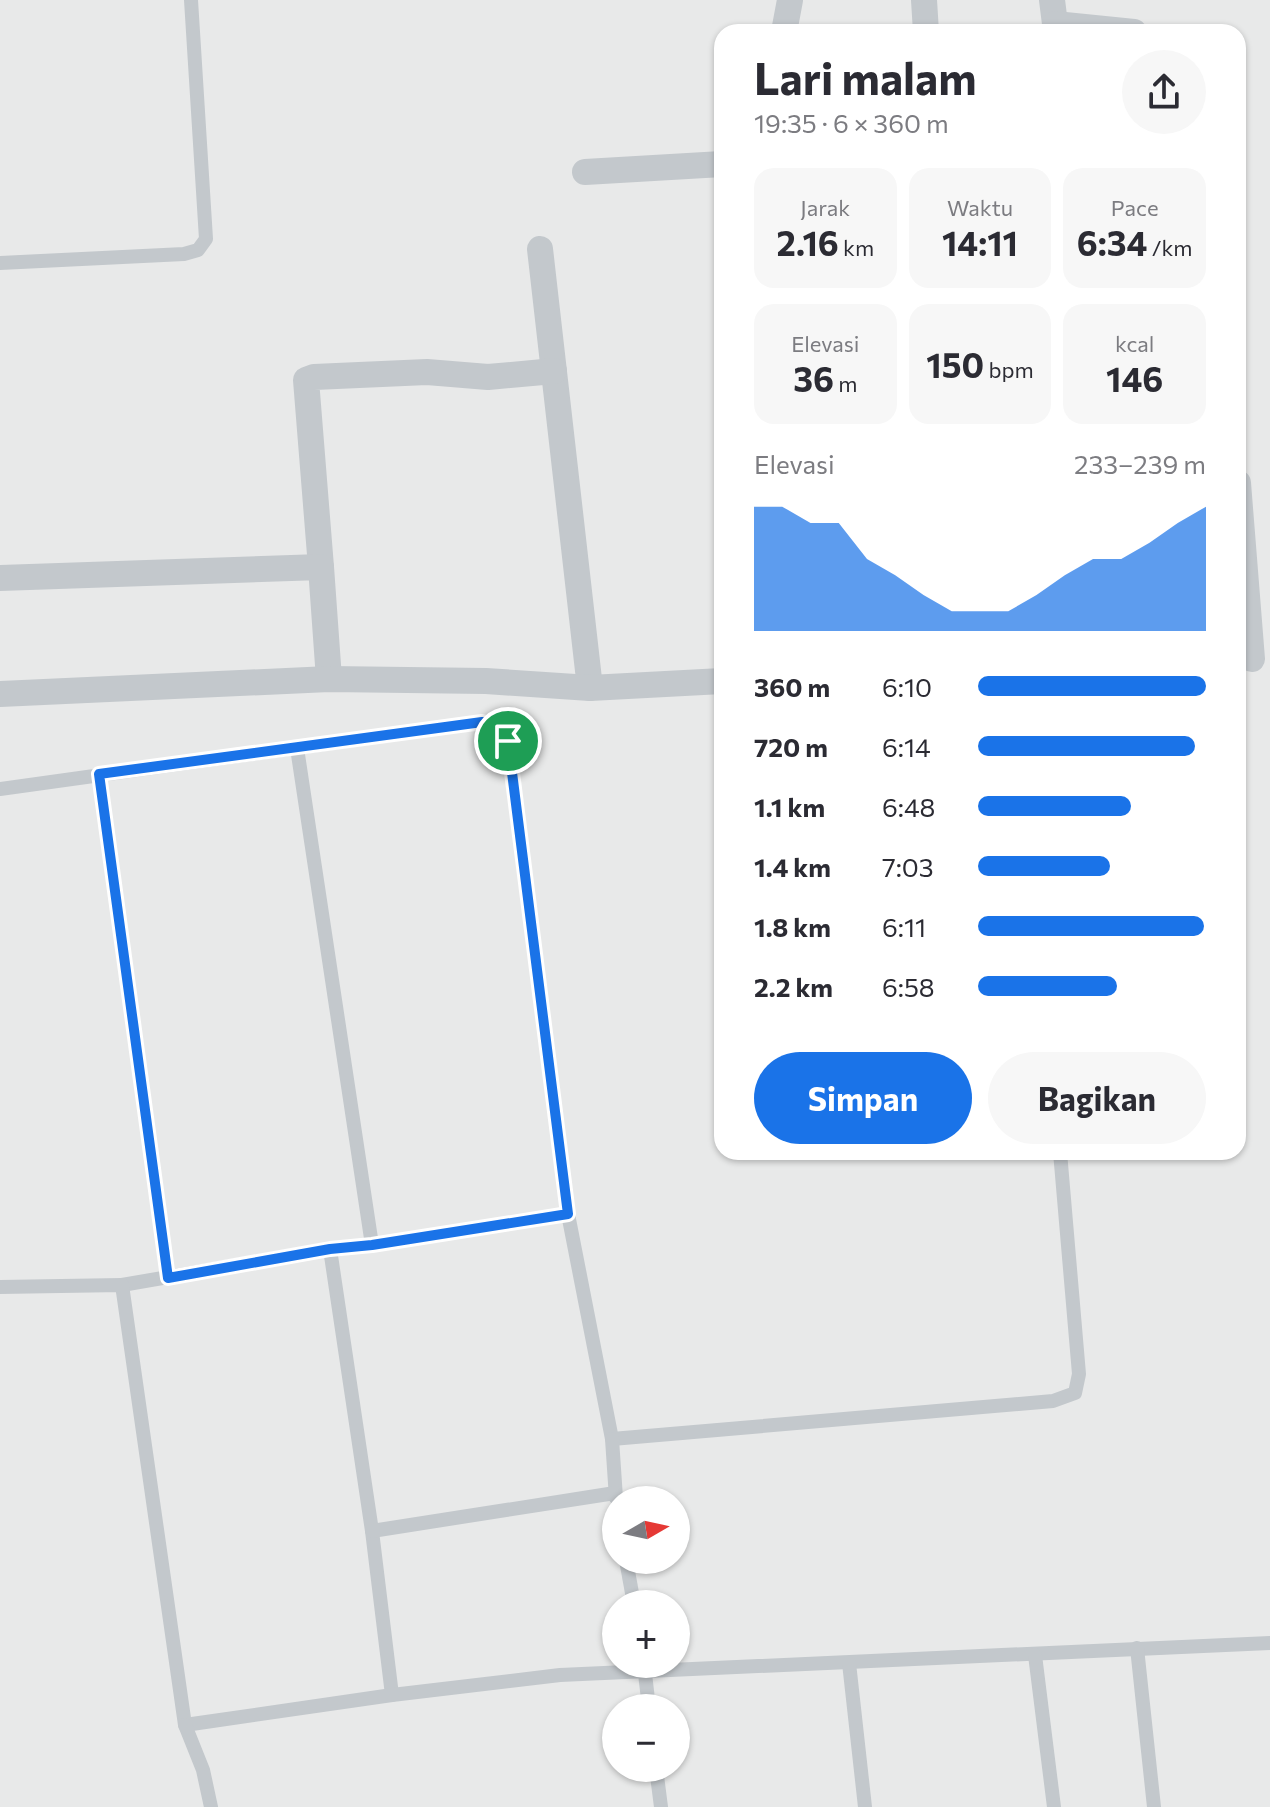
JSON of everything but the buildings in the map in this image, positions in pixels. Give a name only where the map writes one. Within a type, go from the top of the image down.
[{"type":"street","points":[[786,24],[790,0]]},
{"type":"street","points":[[924,0],[926,24]]},
{"type":"street","points":[[1054,19],[1085,24]]},
{"type":"street","points":[[585,172],[714,164]]},
{"type":"street","points":[[540,249],[590,688]]},
{"type":"street","points":[[329,679],[306,380],[377,373],[427,372],[488,377],[554,371]]},
{"type":"street","points":[[0,578],[321,567]]},
{"type":"street","points":[[1246,576],[1253,657]]},
{"type":"street","points":[[0,694],[329,679],[486,681],[590,688],[714,681]]},
{"type":"lane","points":[[0,263],[184,254],[198,250],[206,239],[191,0]]},
{"type":"lane","points":[[0,789],[482,722],[497,725],[508,741],[568,1214],[612,1439],[615,1486]]},
{"type":"lane","points":[[297,748],[372,1245]]},
{"type":"lane","points":[[99,774],[168,1278]]},
{"type":"lane","points":[[612,1439],[1053,1401],[1075,1393],[1079,1374],[1061,1160]]},
{"type":"lane","points":[[0,1287],[122,1285],[330,1249],[568,1214]]},
{"type":"lane","points":[[330,1249],[372,1531],[392,1695]]},
{"type":"lane","points":[[122,1285],[185,1725],[203,1770],[211,1807]]},
{"type":"lane","points":[[372,1531],[602,1498]]},
{"type":"lane","points":[[690,1667],[849,1663],[1270,1643]]},
{"type":"lane","points":[[1137,1648],[1154,1807]]},
{"type":"lane","points":[[1035,1655],[1054,1807]]},
{"type":"lane","points":[[849,1663],[865,1807]]},
{"type":"lane","points":[[185,1725],[392,1695],[602,1672]]},
{"type":"lane","points":[[658,1782],[661,1807]]},
{"type":"shaded area","points":[[0,0],[1270,0],[1270,1807],[0,1807]]},
{"type":"route","points":[[482,722],[497,725],[508,741],[568,1214],[330,1249],[168,1278],[99,774],[482,722]]}]
